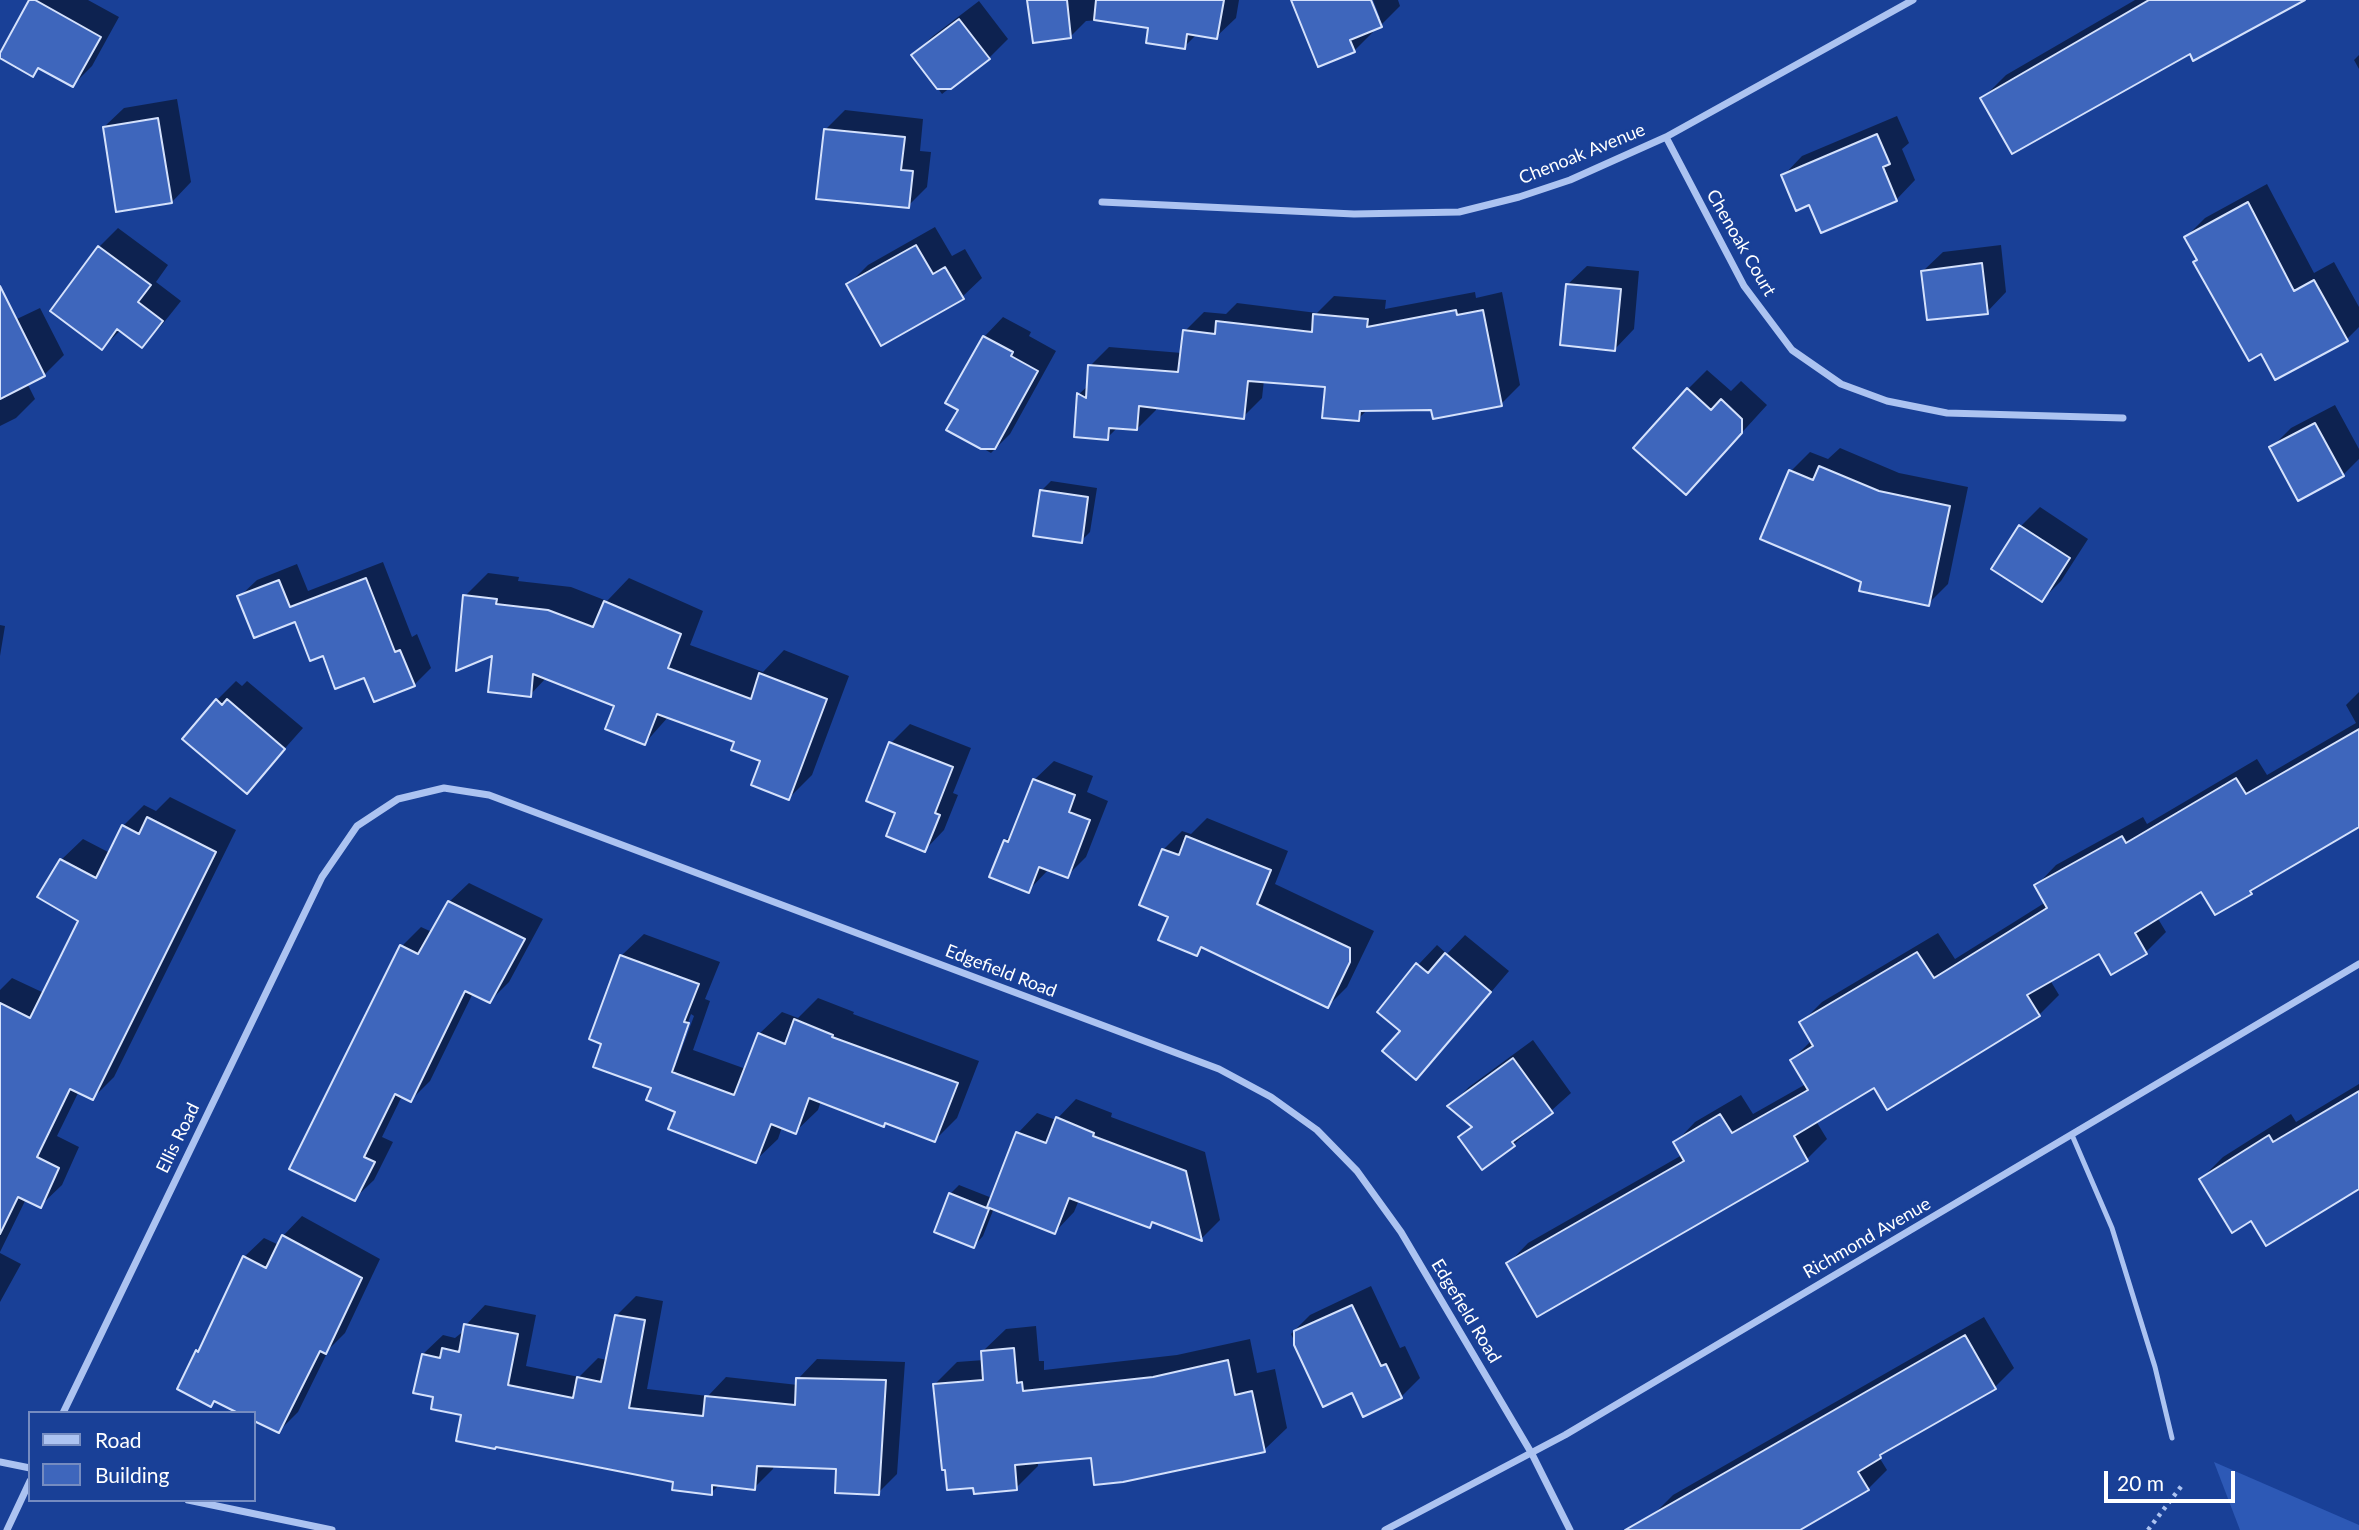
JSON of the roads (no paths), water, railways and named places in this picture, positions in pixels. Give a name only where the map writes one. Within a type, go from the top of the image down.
[{"type":"street","name":"Chenoak Avenue","points":[[1102,202],[1354,214],[1459,212],[1519,197],[1570,180],[1666,137],[1913,0]]},
{"type":"street","name":"Chenoak Court","points":[[1666,137],[1744,286],[1792,350],[1841,384],[1886,401],[1947,413],[2123,418]]},
{"type":"street","name":"Edgefield Road","points":[[321,877],[357,826],[398,799],[444,788],[489,795],[1219,1069],[1270,1097],[1317,1130],[1357,1171],[1401,1232],[1532,1454],[1570,1530]]},
{"type":"street","name":"Ellis Road","points":[[64,1411],[321,877]]},
{"type":"street","name":"Richmond Avenue","points":[[1385,1530],[1532,1454],[2359,964]]},
{"type":"street","points":[[0,1462],[28,1468]]},
{"type":"street","points":[[7,1530],[28,1485]]},
{"type":"street","points":[[198,1502],[331,1530]]},
{"type":"lane","points":[[2072,1135],[2112,1228],[2155,1367],[2172,1438]]}]
